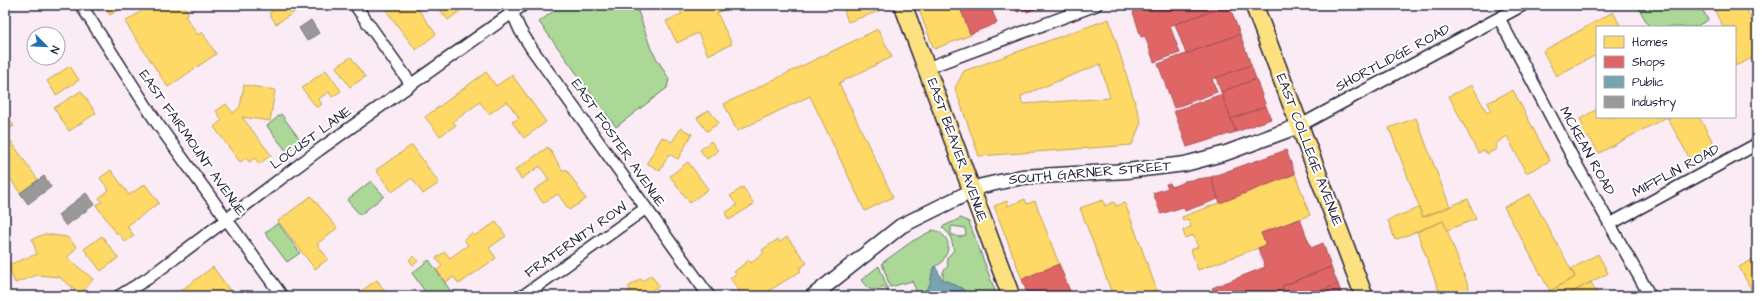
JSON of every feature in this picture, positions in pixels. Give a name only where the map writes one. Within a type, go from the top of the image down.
[{"type":"main road","name":"EAST BEAVER AVENUE","points":[[903,5],[1011,296]]},
{"type":"main road","name":"EAST COLLEGE AVENUE","points":[[1254,5],[1364,296]]},
{"type":"street","name":"EAST FAIRMOUNT AVENUE","points":[[81,5],[158,123],[282,296]]},
{"type":"street","points":[[355,5],[411,84]]},
{"type":"street","name":"LOCUST LANE","points":[[119,296],[148,278],[511,9],[523,5]]},
{"type":"street","points":[[927,68],[1096,5]]},
{"type":"street","name":"SHORTLIDGE ROAD","points":[[1299,126],[1523,5]]},
{"type":"street","name":"EAST FOSTER AVENUE","points":[[511,9],[522,34],[535,53],[709,296]]},
{"type":"street","name":"MCKEAN ROAD","points":[[1498,18],[1650,296]]},
{"type":"street","name":"SOUTH GARNER STREET","points":[[813,296],[901,226],[972,190],[999,181],[1022,177],[1127,171],[1185,164],[1226,153],[1299,126]]},
{"type":"street","name":"MIFFLIN ROAD","points":[[1610,224],[1757,144]]},
{"type":"street","name":"FRATERNITY ROW","points":[[523,296],[646,208]]},
{"type":"green space","points":[[561,5],[636,5],[651,49],[669,79],[667,88],[616,127],[539,22]]},
{"type":"green space","points":[[1637,5],[1700,5],[1708,20],[1697,26],[1648,26]]},
{"type":"green space","points":[[281,114],[301,141],[287,152],[267,126]]},
{"type":"green space","points":[[371,181],[384,196],[360,215],[347,200]]},
{"type":"green space","points":[[961,218],[969,222],[997,296],[968,296],[963,289],[943,279],[943,272],[948,266],[947,258],[954,250],[950,235],[942,227]],"holes":[[[952,226],[965,228],[966,235],[959,237],[951,234]]]},
{"type":"green space","points":[[278,223],[300,253],[287,262],[265,233]]},
{"type":"green space","points":[[933,230],[944,236],[948,243],[948,250],[943,261],[936,266],[933,271],[928,287],[918,295],[912,281],[890,287],[882,263],[911,242]]},
{"type":"green space","points":[[429,260],[452,293],[447,296],[428,296],[412,273]]},
{"type":"green space","points":[[879,266],[889,292],[883,286],[873,290],[868,288],[861,280]]},
{"type":"building: Homes","points":[[104,5],[126,5],[110,15]]},
{"type":"building: Homes","points":[[157,5],[183,5],[189,14],[185,16],[198,35],[202,32],[216,54],[168,87],[125,22],[146,8],[148,11]]},
{"type":"building: Homes","points":[[273,5],[305,5],[276,24],[269,13],[275,9]]},
{"type":"building: Homes","points":[[382,5],[415,5],[436,34],[416,50]]},
{"type":"building: Homes","points":[[442,5],[468,5],[448,20],[438,7]]},
{"type":"building: Homes","points":[[677,5],[729,5],[730,7],[717,13],[732,44],[708,55],[698,33],[677,43],[666,21],[682,14]]},
{"type":"building: Homes","points":[[842,5],[877,5],[879,11],[848,22]]},
{"type":"building: Homes","points":[[917,5],[959,5],[971,35],[934,49]]},
{"type":"building: Homes","points":[[1712,5],[1744,5],[1757,29],[1757,56],[1736,66],[1736,26],[1722,26]]},
{"type":"building: Homes","points":[[1613,12],[1620,26],[1596,26],[1596,60],[1594,56],[1556,76],[1543,51]]},
{"type":"building: Homes","points":[[1109,19],[1141,122],[1132,145],[979,156],[955,88],[964,71]],"holes":[[[1100,64],[1110,98],[1022,104],[1021,96]]]},
{"type":"building: Homes","points":[[878,29],[892,57],[839,83],[893,197],[865,211],[810,96],[737,131],[724,104]]},
{"type":"building: Homes","points":[[351,57],[365,77],[350,87],[336,67]]},
{"type":"building: Homes","points":[[70,66],[79,80],[56,95],[47,81]]},
{"type":"building: Homes","points":[[326,70],[341,91],[332,97],[329,92],[318,99],[322,104],[317,108],[302,88]]},
{"type":"building: Homes","points":[[486,72],[496,86],[512,75],[546,122],[524,138],[512,122],[519,118],[507,101],[489,114],[480,102],[453,122],[456,125],[440,136],[425,117]]},
{"type":"building: Homes","points":[[244,85],[275,90],[270,121],[242,117],[271,155],[259,164],[255,158],[249,162],[246,158],[240,162],[214,127],[222,120],[216,111],[226,104],[233,113],[240,107]]},
{"type":"building: Homes","points":[[1472,85],[1487,113],[1491,111],[1487,103],[1513,90],[1550,161],[1526,173],[1507,136],[1495,144],[1497,149],[1487,154],[1484,150],[1478,153],[1449,96]]},
{"type":"building: Homes","points":[[81,91],[96,113],[69,131],[54,108]]},
{"type":"building: Homes","points":[[709,110],[719,123],[707,131],[697,118]]},
{"type":"building: Homes","points":[[1596,110],[1596,118],[1665,118],[1599,153],[1589,137],[1585,139],[1579,128],[1583,125],[1580,119]]},
{"type":"building: Homes","points":[[5,114],[14,126],[5,132]]},
{"type":"building: Homes","points":[[1416,118],[1450,207],[1423,217],[1389,128]]},
{"type":"building: Homes","points":[[1668,118],[1700,118],[1715,146],[1690,159]]},
{"type":"building: Homes","points":[[681,128],[692,134],[678,159],[669,154],[660,171],[647,163],[662,137],[672,142]]},
{"type":"building: Homes","points":[[8,137],[38,180],[20,193],[5,171],[5,139]]},
{"type":"building: Homes","points":[[711,141],[718,151],[707,159],[700,150]]},
{"type":"building: Homes","points":[[412,145],[439,183],[423,194],[412,178],[392,192],[376,170]]},
{"type":"building: Homes","points":[[548,147],[563,171],[566,169],[586,199],[569,210],[558,194],[543,203],[534,190],[549,180],[540,166],[521,179],[515,170]]},
{"type":"building: Homes","points":[[688,162],[708,189],[690,203],[670,176]]},
{"type":"building: Homes","points":[[111,170],[129,195],[145,184],[159,203],[127,226],[134,236],[125,242],[118,232],[117,234],[96,205],[102,202],[99,198],[109,190],[100,178]]},
{"type":"building: Homes","points":[[1295,174],[1310,215],[1261,233],[1266,245],[1198,270],[1191,250],[1198,247],[1193,235],[1185,238],[1183,230],[1191,227],[1188,219],[1183,221],[1182,217]]},
{"type":"building: Homes","points":[[743,187],[754,204],[729,220],[725,213],[737,205],[730,196]]},
{"type":"building: Homes","points":[[1530,194],[1575,277],[1550,291],[1504,207]]},
{"type":"building: Homes","points":[[311,196],[337,228],[317,244],[328,259],[315,269],[278,221]]},
{"type":"building: Homes","points":[[1025,199],[1027,204],[1035,201],[1059,264],[1022,279],[994,206],[1007,201],[1008,206]]},
{"type":"building: Homes","points":[[1468,199],[1476,219],[1447,230],[1443,221],[1395,240],[1388,220],[1419,208],[1423,217]]},
{"type":"building: Homes","points":[[1103,200],[1105,206],[1114,202],[1116,206],[1125,203],[1159,296],[1113,296],[1080,208]]},
{"type":"building: Homes","points":[[1443,221],[1472,296],[1441,296],[1417,232]]},
{"type":"building: Homes","points":[[496,222],[506,236],[489,248],[496,258],[459,284],[454,277],[445,282],[437,270],[442,266],[436,258],[445,252],[450,258],[468,245],[464,239],[472,233],[474,236]]},
{"type":"building: Homes","points":[[45,234],[67,237],[77,247],[67,258],[93,279],[81,294],[59,277],[37,275],[15,283],[8,265],[37,254],[32,239]]},
{"type":"building: Homes","points":[[102,236],[118,258],[101,271],[84,249]]},
{"type":"building: Homes","points":[[787,237],[807,263],[799,269],[801,271],[770,290],[772,292],[767,296],[743,296],[730,278],[736,274],[734,272],[749,260],[751,263],[764,253],[762,250],[778,239],[780,242]]},
{"type":"building: Homes","points":[[1757,243],[1757,256],[1752,246]]},
{"type":"building: Homes","points":[[1598,254],[1608,273],[1565,296],[1541,296],[1575,277],[1571,269]]},
{"type":"building: Homes","points":[[414,256],[418,261],[413,265],[409,260]]},
{"type":"building: Homes","points":[[1757,257],[1757,296],[1755,296],[1739,267]]},
{"type":"building: Homes","points":[[1059,264],[1071,296],[1028,296],[1022,279]]},
{"type":"building: Homes","points":[[213,267],[234,296],[173,296]]},
{"type":"building: Homes","points":[[651,275],[659,286],[650,292],[653,296],[623,296],[631,290],[628,287],[640,279],[643,281]]},
{"type":"building: Homes","points":[[377,280],[388,296],[354,296]]},
{"type":"building: Homes","points":[[1591,282],[1598,296],[1565,296]]},
{"type":"building: Shops","points":[[959,5],[990,5],[997,23],[970,34]]},
{"type":"building: Shops","points":[[1015,5],[1045,5],[1027,12],[1026,9],[1017,12]]},
{"type":"building: Shops","points":[[1152,5],[1227,5],[1170,26],[1180,53],[1154,62],[1145,36],[1141,37],[1133,12]]},
{"type":"building: Shops","points":[[1229,5],[1240,34],[1186,54],[1175,24]]},
{"type":"building: Shops","points":[[1240,34],[1251,65],[1212,79],[1217,92],[1174,108],[1158,64]]},
{"type":"building: Shops","points":[[1251,65],[1256,79],[1221,92],[1216,78]]},
{"type":"building: Shops","points":[[1256,79],[1266,106],[1231,119],[1221,92]]},
{"type":"building: Shops","points":[[1222,94],[1236,132],[1187,147],[1174,111]]},
{"type":"building: Shops","points":[[1266,106],[1271,119],[1236,132],[1231,119]]},
{"type":"building: Shops","points":[[1286,150],[1295,174],[1220,203],[1211,177]]},
{"type":"building: Shops","points":[[1211,177],[1218,199],[1185,211],[1183,207],[1161,214],[1153,193],[1168,188],[1166,184],[1170,183],[1171,187],[1185,182],[1184,181]]},
{"type":"building: Shops","points":[[1300,219],[1311,248],[1323,243],[1331,267],[1282,286],[1286,296],[1215,296],[1212,288],[1265,267],[1258,248],[1266,245],[1261,233]]},
{"type":"building: Shops","points":[[1059,264],[1072,296],[1028,296],[1022,279]]},
{"type":"building: Shops","points":[[1331,267],[1338,284],[1306,296],[1286,296],[1282,286]]},
{"type":"building: Shops","points":[[1338,284],[1342,295],[1309,296],[1309,295]]},
{"type":"building: Public","points":[[935,266],[942,279],[963,289],[968,296],[916,296],[929,287]]},
{"type":"building: Public","points":[[901,291],[903,296],[885,295],[894,294]]},
{"type":"building: Industry","points":[[311,20],[319,33],[307,41],[299,28]]},
{"type":"building: Industry","points":[[44,176],[51,187],[28,204],[20,193]]},
{"type":"building: Industry","points":[[86,193],[95,204],[66,226],[58,215]]}]
